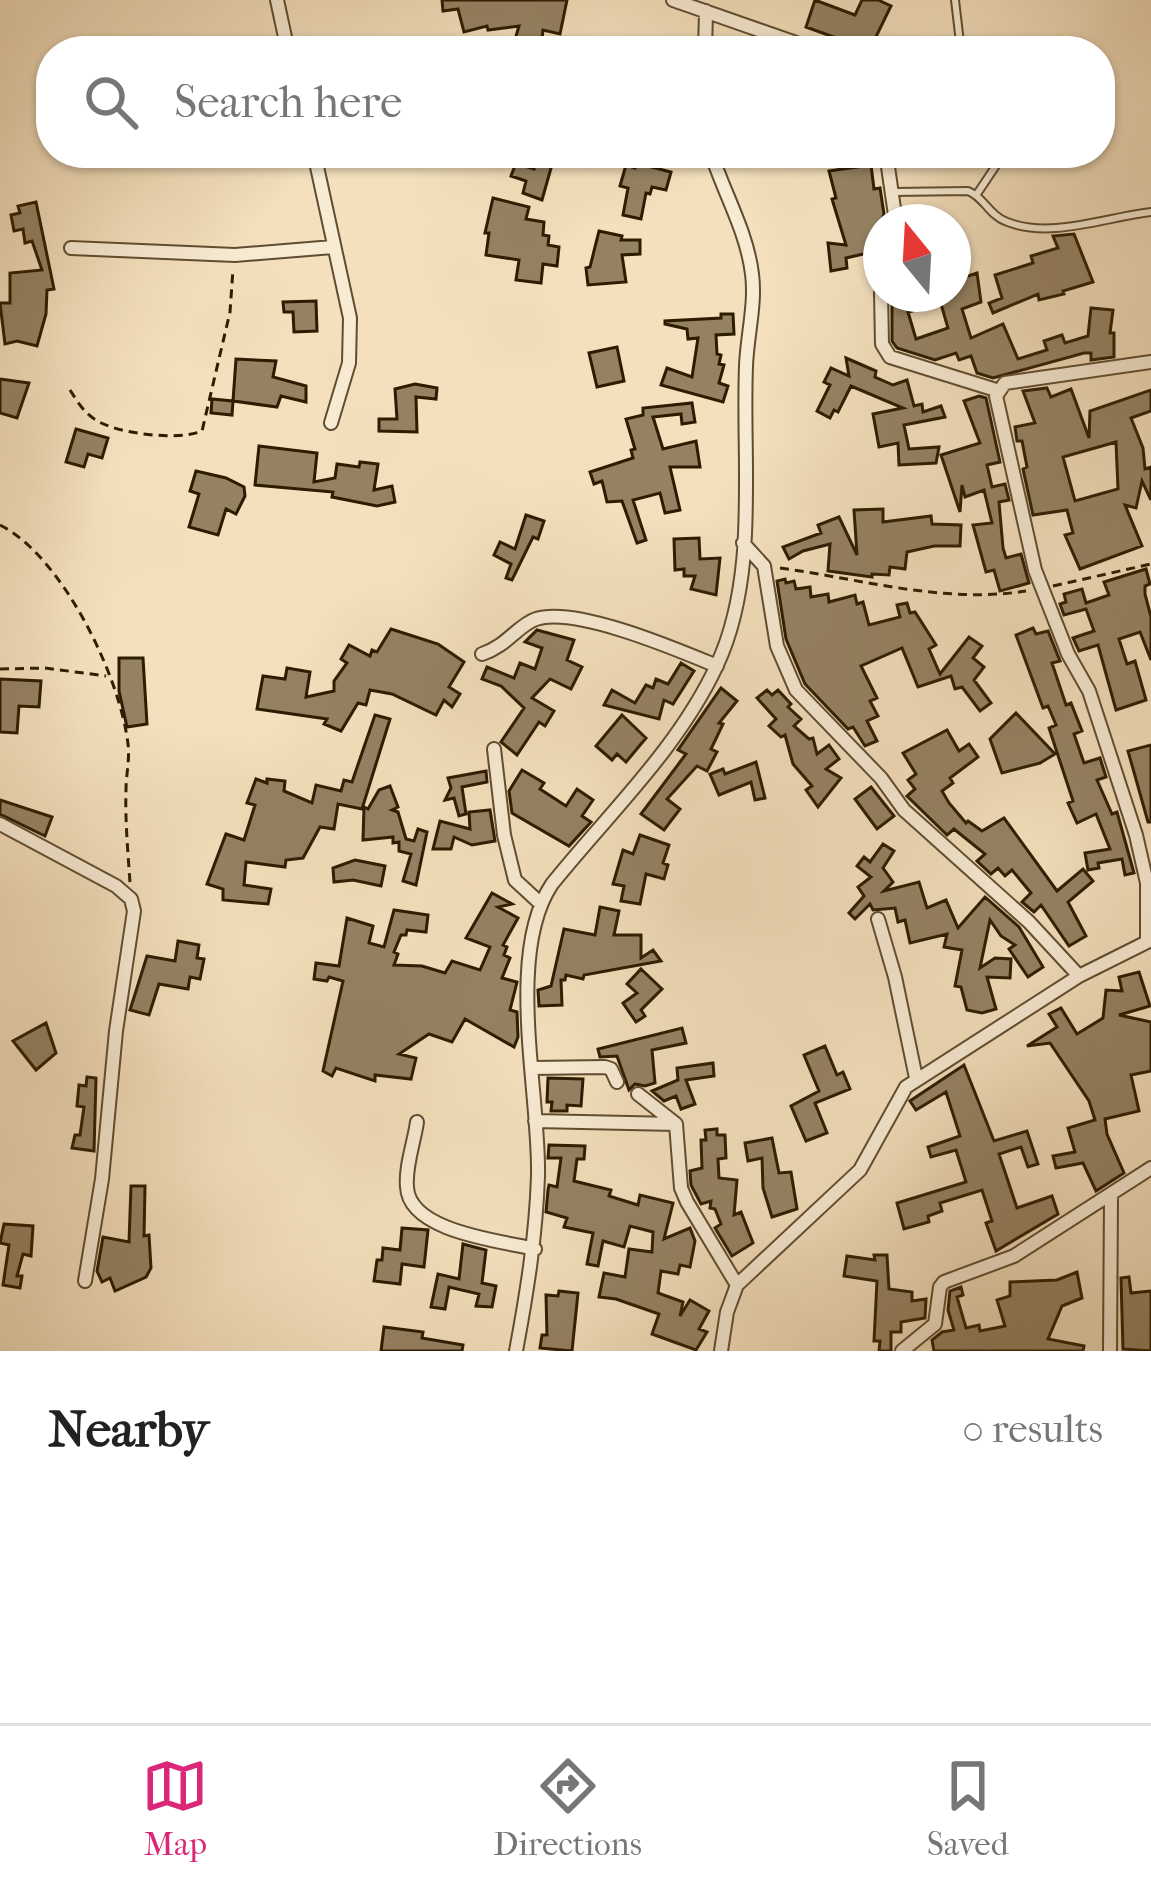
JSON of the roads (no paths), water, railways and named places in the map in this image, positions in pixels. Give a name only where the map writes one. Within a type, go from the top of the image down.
[{"type":"street","points":[[277,0],[285,36]]},
{"type":"street","points":[[673,0],[711,8],[781,36]]},
{"type":"street","points":[[317,168],[350,318],[349,362],[332,423]]},
{"type":"street","points":[[516,1351],[535,1249],[538,1170],[529,970],[541,904],[563,870],[689,716],[717,666],[734,616],[743,543],[746,360],[753,278],[745,241],[717,168]]},
{"type":"street","points":[[889,168],[895,204]]},
{"type":"street","points":[[71,248],[235,255],[333,247]]},
{"type":"street","points":[[881,312],[881,344],[890,357],[997,390]]},
{"type":"street","points":[[997,390],[1005,383],[1151,362]]},
{"type":"street","points":[[721,1351],[737,1285],[860,1170],[906,1087],[1079,976],[1149,941],[1147,883],[1136,835],[1089,691],[1041,589],[997,390]]},
{"type":"street","points":[[743,543],[764,566],[777,646],[796,690],[904,809],[1029,922],[1079,976]]},
{"type":"street","points":[[482,654],[500,649],[536,619],[550,618],[625,630],[717,666]]},
{"type":"street","points":[[494,749],[514,880],[541,904]]},
{"type":"street","points":[[0,824],[71,859],[130,898],[134,911],[86,1281]]},
{"type":"street","points":[[878,919],[916,1078]]},
{"type":"street","points":[[532,1068],[604,1066],[617,1082]]},
{"type":"street","points":[[638,1094],[676,1124],[681,1188],[737,1285]]},
{"type":"street","points":[[535,1121],[676,1124]]},
{"type":"street","points":[[417,1123],[406,1186],[410,1200],[452,1231],[535,1249]]},
{"type":"street","points":[[902,1351],[935,1324],[944,1282],[994,1266],[1151,1168]]},
{"type":"street","points":[[1110,1351],[1111,1197]]},
{"type":"lane","points":[[955,0],[959,36]]},
{"type":"lane","points":[[977,194],[995,168]]},
{"type":"lane","points":[[894,192],[977,194],[1002,220],[1025,227],[1151,212]]}]
